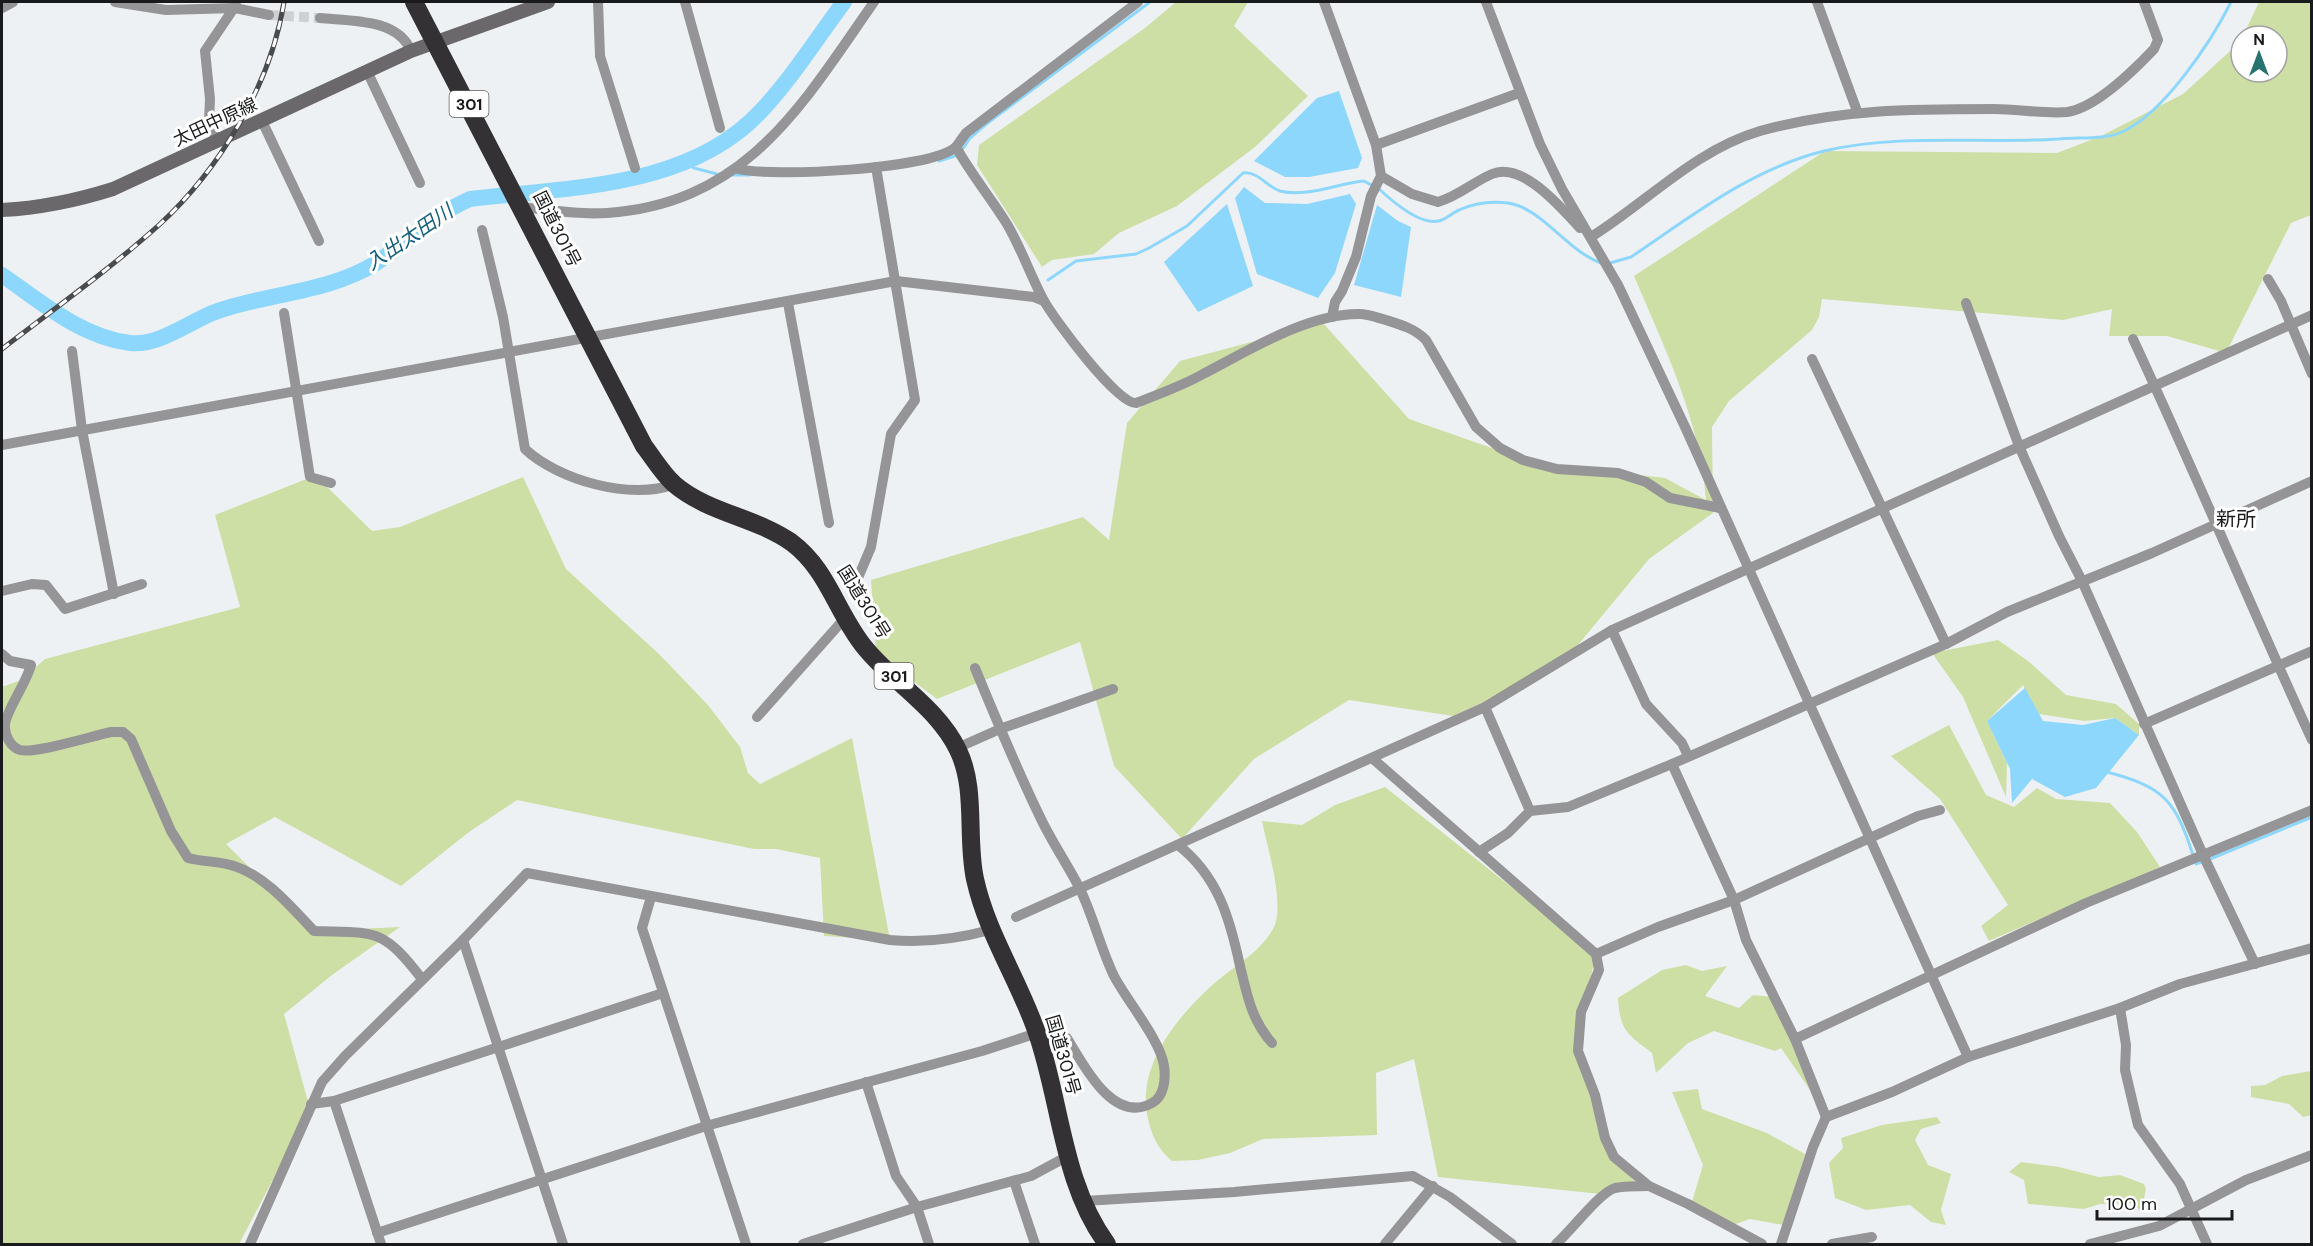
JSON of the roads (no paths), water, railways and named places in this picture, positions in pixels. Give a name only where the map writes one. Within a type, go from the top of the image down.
[{"type":"highway","name":"国道301号","points":[[414,2],[437,42],[644,446],[674,484],[707,505],[761,524],[796,546],[824,575],[845,618],[866,649],[939,722],[957,748],[968,782],[971,860],[990,930],[1037,1033],[1068,1156],[1084,1201],[1107,1245]]},
{"type":"main road","name":"太田中原線","points":[[2,210],[37,208],[74,202],[113,189],[411,51],[548,2]]},
{"type":"street","points":[[2,8],[13,2]]},
{"type":"street","points":[[116,2],[166,10],[236,5],[269,15]]},
{"type":"street","points":[[598,2],[600,56],[635,168]]},
{"type":"street","points":[[685,2],[720,128]]},
{"type":"street","points":[[521,207],[606,213],[637,209],[701,190],[738,169],[785,125],[805,101],[874,2]]},
{"type":"street","points":[[738,169],[760,173],[876,167],[915,163],[956,147],[966,133],[1138,2]]},
{"type":"street","points":[[1324,2],[1376,146],[1381,176],[1371,196],[1356,257],[1335,302],[1332,317]]},
{"type":"street","points":[[1486,2],[1519,93],[1562,189],[1618,285],[1686,429],[1968,1057]]},
{"type":"street","points":[[1817,2],[1857,111]]},
{"type":"street","points":[[1591,237],[1625,216],[1665,182],[1728,145],[1768,129],[1857,111],[2022,109],[2067,112],[2086,105],[2104,93],[2154,49],[2158,40],[2144,2]]},
{"type":"street","points":[[217,142],[209,122],[210,99],[205,51],[236,5]]},
{"type":"street","points":[[320,18],[378,25],[407,42],[411,51]]},
{"type":"street","points":[[367,71],[420,183]]},
{"type":"street","points":[[1376,146],[1519,93]]},
{"type":"street","points":[[262,121],[319,241]]},
{"type":"street","points":[[956,147],[1022,250],[1044,301],[1117,395],[1134,404],[1203,375],[1252,348],[1332,317],[1361,314],[1416,331],[1434,352],[1476,427],[1500,448],[1523,460],[1557,469],[1618,473],[1646,482],[1670,498],[1720,508]]},
{"type":"street","points":[[852,592],[872,547],[891,434],[915,400],[876,167]]},
{"type":"street","points":[[1381,176],[1412,194],[1438,202],[1496,172],[1512,173],[1545,192],[1591,237]]},
{"type":"street","points":[[482,230],[502,317],[525,449],[568,475],[598,485],[659,490],[674,484]]},
{"type":"street","points":[[2268,279],[2312,374]]},
{"type":"street","points":[[2,445],[589,337],[788,303],[896,281],[1034,297],[1044,301]]},
{"type":"street","points":[[788,303],[829,523]]},
{"type":"street","points":[[1965,303],[2019,446],[2059,536],[2082,581],[2201,859],[2255,964]]},
{"type":"street","points":[[284,313],[294,391],[310,477],[332,483]]},
{"type":"street","points":[[1016,916],[1485,707],[1612,630],[2312,315]]},
{"type":"street","points":[[2133,339],[2178,432],[2216,525],[2312,740]]},
{"type":"street","points":[[72,351],[82,430],[114,594]]},
{"type":"street","points":[[1812,358],[1946,644]]},
{"type":"street","points":[[1479,852],[1508,833],[1530,811],[1568,807],[1672,765],[1946,644],[2007,612],[2216,525],[2312,481]]},
{"type":"street","points":[[2,591],[32,584],[46,585],[65,609],[142,584]]},
{"type":"street","points":[[757,717],[845,618]]},
{"type":"street","points":[[1612,630],[1646,704],[1682,743],[1688,756]]},
{"type":"street","points":[[2144,724],[2312,651]]},
{"type":"street","points":[[2,654],[10,661],[31,665],[20,695],[5,722],[6,737],[14,747],[21,751],[35,750],[100,734],[123,732],[131,739],[171,831],[188,858],[231,864],[244,869],[269,886],[314,931],[349,930],[391,942],[422,979]]},
{"type":"street","points":[[377,1233],[706,1126],[982,1051],[1037,1033],[1067,1038],[1080,1060],[1113,1101],[1125,1106],[1145,1106],[1155,1102],[1161,1094],[1164,1067],[1160,1047],[1142,1024],[1114,974],[1080,888],[1041,820],[975,668]]},
{"type":"street","points":[[957,748],[1000,729],[1113,688]]},
{"type":"street","points":[[1485,707],[1530,811]]},
{"type":"street","points":[[1372,758],[1596,954],[1599,970],[1581,1012],[1578,1051],[1595,1095],[1605,1138],[1614,1157],[1649,1186],[1688,1204],[1762,1245]]},
{"type":"street","points":[[1672,765],[1734,900],[1746,940],[1795,1039],[1826,1117],[1813,1148],[1781,1245]]},
{"type":"street","points":[[1596,954],[1658,927],[1734,900],[1868,837],[1918,816],[1940,810]]},
{"type":"street","points":[[1795,1039],[2086,903],[2201,859],[2312,810]]},
{"type":"street","points":[[1178,845],[1198,860],[1216,890],[1234,939],[1254,1018],[1272,1043]]},
{"type":"street","points":[[250,1245],[310,1104],[322,1082],[527,873],[890,940],[913,942],[948,939],[990,930]]},
{"type":"street","points":[[651,897],[642,928],[746,1245]]},
{"type":"street","points":[[463,940],[563,1245]]},
{"type":"street","points":[[1826,1117],[1892,1092],[1968,1057],[2120,1008],[2180,984],[2312,948]]},
{"type":"street","points":[[310,1104],[334,1101],[663,993]]},
{"type":"street","points":[[2120,1008],[2126,1045],[2125,1070],[2138,1125],[2180,1184],[2207,1245]]},
{"type":"street","points":[[866,1082],[896,1176],[917,1207],[929,1245]]},
{"type":"street","points":[[334,1101],[381,1245]]},
{"type":"street","points":[[2090,1245],[2159,1226],[2246,1180],[2312,1155]]},
{"type":"street","points":[[803,1245],[917,1207],[1031,1176],[1068,1156]]},
{"type":"street","points":[[1084,1201],[1234,1192],[1413,1176],[1433,1186],[1512,1245]]},
{"type":"street","points":[[1014,1181],[1035,1245]]},
{"type":"street","points":[[1385,1245],[1433,1186]]},
{"type":"street","points":[[1556,1245],[1576,1226],[1600,1195],[1615,1188],[1649,1186]]},
{"type":"street","points":[[1832,1245],[1872,1237]]},
{"type":"water","points":[[1339,91],[1362,158],[1358,168],[1309,177],[1285,177],[1254,161],[1317,98]]},
{"type":"water","points":[[1244,187],[1265,203],[1307,204],[1350,194],[1356,204],[1335,273],[1318,298],[1257,274],[1235,198]]},
{"type":"water","points":[[1227,204],[1253,286],[1198,312],[1164,262]]},
{"type":"water","points":[[1377,205],[1398,221],[1411,227],[1401,297],[1354,285]]},
{"type":"water","points":[[2025,688],[2043,721],[2083,725],[2115,718],[2139,735],[2096,788],[2065,797],[2032,779],[2012,803],[2010,769],[1987,721]]},
{"type":"waterway","name":"入出太田川","points":[[2,275],[78,326],[95,334],[130,343],[152,341],[205,316],[235,306],[338,281],[376,263],[433,220],[470,199],[625,180],[663,170],[699,156],[732,137],[761,111],[794,72],[844,2]]},
{"type":"waterway","points":[[962,150],[970,138],[985,125],[1150,2]]},
{"type":"waterway","points":[[1610,263],[1631,257],[1723,195],[1747,182],[1772,169],[1824,151],[1882,142],[2030,140],[2115,135],[2138,123],[2170,93],[2199,56],[2231,2]]},
{"type":"waterway","points":[[939,161],[958,155]]},
{"type":"waterway","points":[[685,163],[694,168],[717,174]]},
{"type":"waterway","points":[[1048,280],[1076,261],[1136,254],[1149,248],[1187,226],[1243,173],[1253,174],[1275,189],[1290,193],[1364,181],[1373,186]]},
{"type":"waterway","points":[[730,175],[750,175]]},
{"type":"waterway","points":[[1379,189],[1415,216],[1431,221],[1441,220],[1456,211],[1483,203],[1508,203],[1532,213],[1577,249],[1601,263]]},
{"type":"waterway","points":[[2107,772],[2142,784],[2165,798],[2180,821],[2193,855]]},
{"type":"waterway","points":[[2195,861],[2196,864],[2210,859],[2312,817]]},
{"type":"tunnel","points":[[269,15],[320,18]]},
{"type":"railway","points":[[2,349],[159,225],[202,178],[240,123],[255,94],[268,64],[284,2]]},
{"type":"district","name":"新所","points":[[2236,519]]}]
